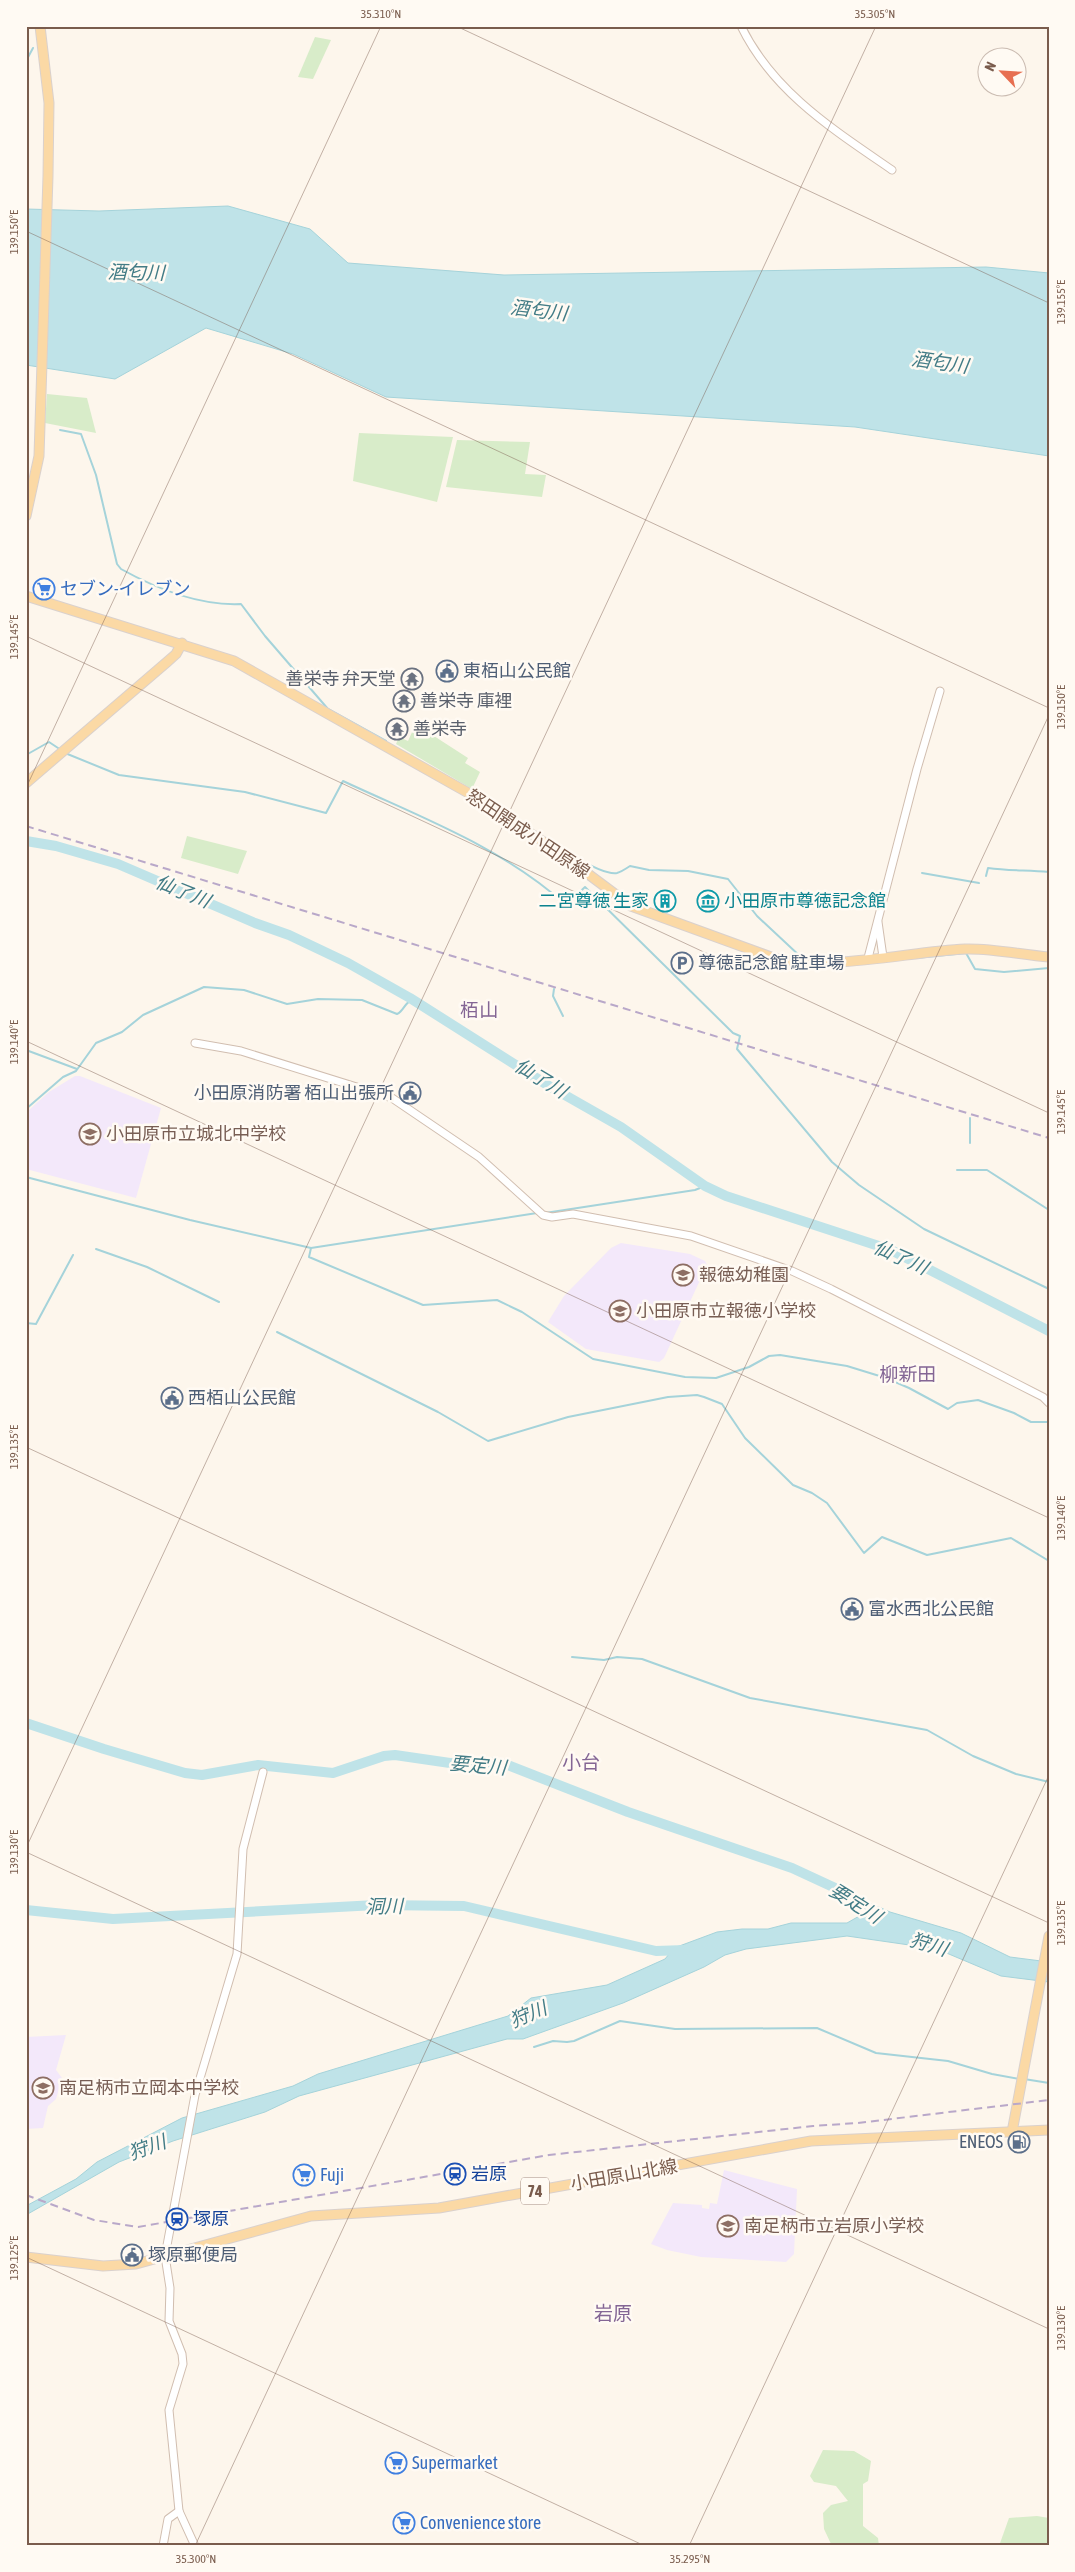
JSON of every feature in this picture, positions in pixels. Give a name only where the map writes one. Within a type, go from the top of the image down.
[{"type":"main road","points":[[26,516],[39,456],[48,176],[49,103],[40,26]]},
{"type":"main road","name":"怒田開成小田原線","points":[[26,596],[182,644],[246,667],[472,795],[556,850],[631,906],[771,957],[805,961],[883,957],[967,949],[1049,957]]},
{"type":"main road","points":[[26,783],[168,662],[182,644]]},
{"type":"main road","points":[[1012,2132],[1048,1938]]},
{"type":"main road","name":"小田原山北線","points":[[26,2257],[114,2267],[136,2264],[271,2226],[327,2214],[439,2208],[812,2141],[1049,2130]]},
{"type":"street","points":[[741,26],[763,64],[803,106],[892,170]]},
{"type":"street","points":[[868,958],[940,691]]},
{"type":"street","points":[[877,920],[883,957]]},
{"type":"street","points":[[195,1043],[242,1051],[392,1098],[479,1157],[540,1213],[552,1217],[573,1214],[691,1236],[792,1271],[916,1332],[1043,1398],[1049,1403]]},
{"type":"street","points":[[195,2546],[179,2511],[169,2410],[183,2364],[182,2354],[170,2321],[170,2288],[165,2256],[181,2160],[194,2103],[237,1954],[243,1849],[263,1772]]},
{"type":"street","points":[[163,2546],[168,2519],[179,2511]]},
{"type":"shaded area","name":"小田原市立城北中学校","points":[[75,1076],[80,1076],[161,1108],[136,1198],[26,1169],[28,1111],[49,1092]]},
{"type":"shaded area","name":"小田原市立報徳小学校","points":[[621,1243],[690,1254],[705,1261],[707,1265],[664,1358],[659,1362],[586,1349],[548,1322],[564,1296],[611,1248]]},
{"type":"shaded area","name":"南足柄市立岡本中学校","points":[[66,2035],[56,2070],[62,2078],[56,2099],[48,2106],[43,2128],[26,2129],[26,2037]]},
{"type":"shaded area","name":"南足柄市立岩原小学校","points":[[724,2170],[797,2189],[794,2254],[786,2262],[701,2257],[667,2250],[651,2244],[673,2203],[702,2205],[702,2208],[709,2209],[710,2203],[717,2204]]},
{"type":"green space","points":[[315,37],[331,40],[313,79],[298,77]]},
{"type":"green space","points":[[47,394],[87,398],[96,433],[45,423]]},
{"type":"green space","points":[[359,433],[453,437],[437,502],[353,481]]},
{"type":"green space","points":[[457,440],[530,442],[525,474],[546,475],[542,497],[446,487]]},
{"type":"green space","points":[[420,727],[468,758],[465,763],[480,772],[472,789],[396,744],[399,737],[408,741],[413,730],[417,732]]},
{"type":"green space","points":[[187,836],[247,851],[238,874],[181,858]]},
{"type":"green space","points":[[823,2450],[854,2451],[871,2461],[868,2481],[863,2484],[863,2526],[878,2538],[879,2546],[832,2546],[824,2529],[823,2513],[831,2505],[848,2501],[836,2486],[814,2482],[810,2476]]},
{"type":"green space","points":[[1037,2516],[1049,2518],[1049,2546],[999,2546],[1009,2518]]},
{"type":"water","name":"酒匂川","points":[[228,206],[310,229],[348,263],[504,275],[986,267],[1049,273],[1049,456],[855,427],[386,397],[293,354],[206,328],[115,379],[26,365],[26,209],[99,211]]},
{"type":"water","name":"狩川","points":[[834,1887],[890,1912],[961,1933],[1010,1957],[1049,1962],[1049,1982],[1001,1976],[937,1949],[847,1936],[746,1949],[725,1955],[704,1967],[623,2003],[523,2039],[507,2039],[299,2096],[265,2112],[173,2141],[119,2162],[26,2215],[26,2206],[76,2179],[97,2162],[182,2118],[293,2086],[318,2074],[508,2016],[531,1998],[607,1985],[665,1959],[674,1948],[717,1932],[742,1929],[768,1929],[791,1923],[847,1923],[868,1911]]},
{"type":"waterway","points":[[26,61],[33,48]]},
{"type":"waterway","points":[[60,430],[81,434],[96,475],[117,564],[121,569],[179,595],[210,602],[241,604],[265,636],[328,709],[386,741]]},
{"type":"waterway","points":[[26,755],[49,742],[61,750]]},
{"type":"waterway","points":[[65,753],[119,775],[245,792],[326,813],[343,781],[431,821],[488,850],[541,884],[566,905],[585,887],[733,1033],[740,1036],[737,1049],[832,1162],[859,1185],[924,1229],[1049,1289]]},
{"type":"waterway","points":[[494,804],[574,857],[606,872],[617,873],[630,866],[649,870],[688,871],[728,879],[757,916],[802,958]]},
{"type":"waterway","name":"仙了川","points":[[26,841],[56,846],[118,864],[255,923],[289,935],[348,963],[410,998],[549,1086],[621,1127],[705,1186],[726,1196],[891,1250],[1049,1331]]},
{"type":"waterway","points":[[986,876],[988,868],[1049,872]]},
{"type":"waterway","points":[[922,873],[979,883]]},
{"type":"waterway","points":[[916,958],[966,953],[975,969],[1004,972],[1049,968]]},
{"type":"waterway","points":[[26,1109],[63,1077],[76,1071],[96,1043],[122,1032],[143,1015],[204,987],[244,990],[287,1004],[318,999],[362,1000],[397,1014],[412,1000]]},
{"type":"waterway","points":[[554,989],[553,996],[563,1016]]},
{"type":"waterway","points":[[26,1050],[77,1069]]},
{"type":"waterway","points":[[970,1118],[970,1143]]},
{"type":"waterway","points":[[957,1170],[987,1170],[1049,1210]]},
{"type":"waterway","points":[[26,1177],[190,1220],[311,1248],[537,1213]]},
{"type":"waterway","points":[[545,1213],[695,1190],[705,1186]]},
{"type":"waterway","points":[[311,1248],[309,1257],[423,1305],[497,1300],[522,1312],[593,1359],[685,1377],[716,1378],[749,1367],[769,1356],[780,1355],[847,1366],[886,1378],[948,1409],[957,1403],[978,1400],[1014,1413],[1031,1422],[1049,1422]]},
{"type":"waterway","points":[[96,1249],[147,1267],[219,1302]]},
{"type":"waterway","points":[[26,1323],[36,1324],[73,1255]]},
{"type":"waterway","points":[[277,1332],[438,1412],[488,1441],[568,1417],[668,1397],[697,1395],[704,1397],[722,1404],[745,1438],[793,1485],[812,1493],[827,1503],[864,1553],[882,1537],[927,1555],[1011,1538],[1049,1561]]},
{"type":"waterway","points":[[572,1657],[604,1660],[617,1657],[642,1659],[750,1698],[927,1730],[973,1756],[1016,1774],[1049,1782]]},
{"type":"waterway","name":"要定川","points":[[26,1723],[185,1773],[202,1775],[258,1765],[333,1773],[384,1756],[395,1755],[450,1763],[486,1762],[505,1764],[628,1812],[792,1868],[846,1893]]},
{"type":"waterway","name":"洞川","points":[[26,1910],[113,1919],[376,1905],[464,1906],[656,1951],[685,1950]]},
{"type":"waterway","points":[[534,2047],[553,2041],[574,2041],[620,2021],[675,2029],[817,2028],[876,2053],[948,2061],[992,2074],[1020,2079]]},
{"type":"waterway","points":[[1024,2079],[1049,2083]]},
{"type":"railway","points":[[26,826],[1049,1138]]},
{"type":"railway","points":[[26,2195],[94,2220],[138,2227],[549,2155],[813,2126],[858,2123],[1049,2100]]},
{"type":"place","name":"セブン-イレブン","points":[[44,589]]},
{"type":"place","name":"東栢山公民館","points":[[447,671]]},
{"type":"place","name":"善栄寺 弁天堂","points":[[412,679]]},
{"type":"place","name":"善栄寺 庫裡","points":[[404,701]]},
{"type":"place","name":"善栄寺","points":[[397,729]]},
{"type":"place","name":"二宮尊徳 生家","points":[[665,901]]},
{"type":"place","name":"小田原市尊徳記念館","points":[[708,901]]},
{"type":"place","name":"尊徳記念館 駐車場","points":[[682,963]]},
{"type":"place","name":"小田原消防署 栢山出張所","points":[[410,1093]]},
{"type":"place","name":"小田原市立城北中学校","points":[[90,1134]]},
{"type":"place","name":"報徳幼稚園","points":[[683,1275]]},
{"type":"place","name":"小田原市立報徳小学校","points":[[620,1311]]},
{"type":"place","name":"西栢山公民館","points":[[172,1398]]},
{"type":"place","name":"富水西北公民館","points":[[852,1609]]},
{"type":"place","name":"南足柄市立岡本中学校","points":[[43,2088]]},
{"type":"place","name":"ENEOS","points":[[1019,2142]]},
{"type":"place","name":"岩原","points":[[455,2174]]},
{"type":"place","name":"Fuji","points":[[304,2175]]},
{"type":"place","name":"塚原","points":[[177,2219]]},
{"type":"place","name":"南足柄市立岩原小学校","points":[[728,2226]]},
{"type":"place","name":"塚原郵便局","points":[[132,2255]]},
{"type":"place","name":"Supermarket","points":[[396,2463]]},
{"type":"place","name":"Convenience store","points":[[404,2523]]},
{"type":"district","name":"栢山","points":[[479,1010]]},
{"type":"district","name":"柳新田","points":[[908,1374]]},
{"type":"district","name":"小台","points":[[581,1762]]},
{"type":"district","name":"岩原","points":[[613,2313]]}]
